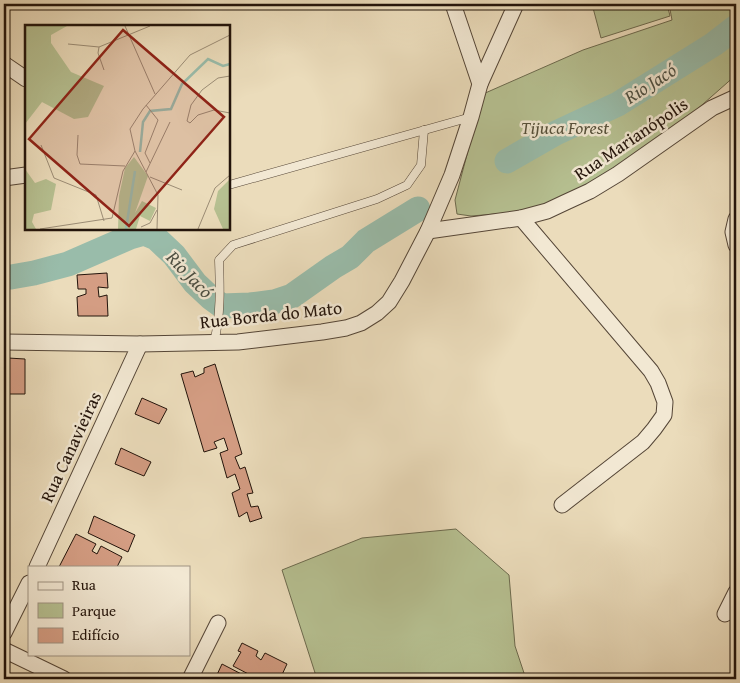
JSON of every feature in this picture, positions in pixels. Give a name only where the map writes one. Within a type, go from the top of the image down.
[{"type":"street","points":[[453,4],[480,84]]},
{"type":"street","name":"Rua Borda do Mato","points":[[4,342],[140,344],[216,338],[238,342],[346,328],[361,323],[377,313],[389,302],[428,231],[452,175],[480,84],[516,4]]},
{"type":"street","points":[[4,64],[25,78]]},
{"type":"street","name":"Rua Marianópolis","points":[[428,231],[521,218],[547,211],[590,192],[712,108],[736,96]]},
{"type":"street","points":[[4,178],[25,175]]},
{"type":"street","points":[[521,218],[651,371],[665,402],[664,415],[643,442],[562,505]]},
{"type":"street","points":[[736,219],[734,232],[736,245]]},
{"type":"street","name":"Rua Canavieiras","points":[[37,566],[140,344]]},
{"type":"street","points":[[4,633],[28,585]]},
{"type":"street","points":[[725,614],[736,592]]},
{"type":"street","points":[[190,679],[218,623]]},
{"type":"street","points":[[4,650],[64,679]]},
{"type":"lane","points":[[230,185],[471,117]]},
{"type":"lane","points":[[216,338],[220,301],[219,260],[232,245],[377,199],[407,185],[421,165],[424,130]]},
{"type":"green space","points":[[592,4],[667,4],[670,16],[601,38]]},
{"type":"green space","name":"Tijuca Forest","points":[[669,4],[736,4],[736,75],[661,141],[597,184],[531,211],[471,216],[457,214],[455,200],[483,94],[583,50],[672,20]]},
{"type":"green space","points":[[456,529],[509,575],[515,646],[526,679],[317,679],[282,570],[362,538]]},
{"type":"building","points":[[107,273],[108,288],[98,287],[99,297],[107,295],[108,316],[78,316],[77,297],[86,294],[86,289],[78,289],[77,275]]},
{"type":"building","points":[[8,358],[25,359],[25,394],[8,394]]},
{"type":"building","points":[[215,364],[242,454],[235,457],[240,469],[245,467],[253,493],[247,494],[251,507],[258,506],[262,518],[250,522],[247,512],[239,517],[232,493],[240,489],[235,474],[227,478],[220,453],[228,450],[224,438],[214,442],[217,448],[204,452],[181,374],[193,371],[195,377],[204,373],[204,368]]},
{"type":"building","points":[[142,398],[167,409],[159,424],[135,414]]},
{"type":"building","points":[[121,448],[151,462],[144,476],[115,464]]},
{"type":"building","points":[[94,516],[135,535],[128,552],[88,533]]},
{"type":"building","points":[[76,534],[96,544],[92,551],[97,554],[101,546],[122,557],[118,566],[60,566]]},
{"type":"building","points":[[242,643],[258,651],[256,656],[261,660],[265,653],[287,664],[280,679],[258,679],[233,666],[241,652],[238,651]]},
{"type":"building","points":[[222,664],[251,679],[215,679]]},
{"type":"waterway","name":"Rio Jacó","points":[[507,161],[556,133],[618,104],[714,44],[736,27]]},
{"type":"waterway","points":[[714,44],[736,38]]},
{"type":"waterway","name":"Rio Jacó","points":[[4,277],[34,273],[68,264],[130,237],[144,233],[156,238],[174,255],[195,283],[222,306],[274,302],[292,296],[350,257],[366,241],[418,209]]}]
